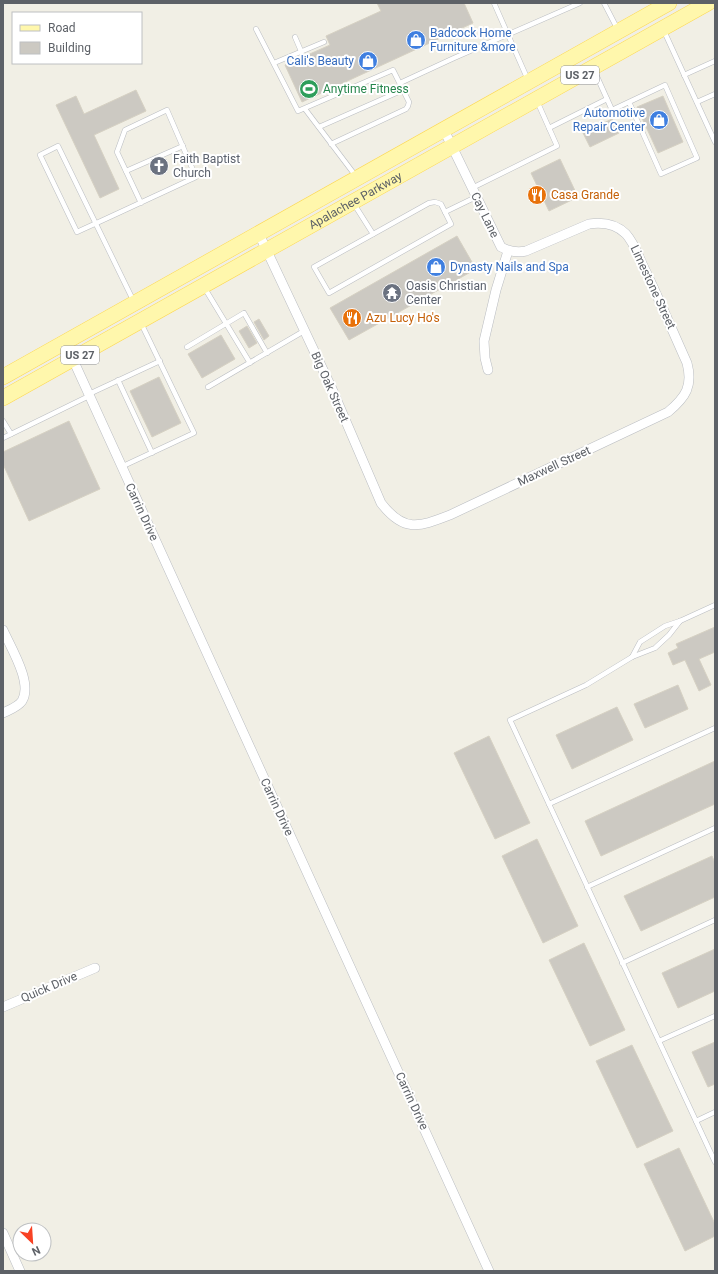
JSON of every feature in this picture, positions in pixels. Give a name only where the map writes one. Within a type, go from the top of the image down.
[{"type":"main road","name":"Apalachee Parkway","points":[[3,377],[669,3]]},
{"type":"main road","name":"Apalachee Parkway","points":[[3,398],[708,3]]},
{"type":"street","name":"Cay Lane","points":[[444,130],[501,247],[508,251],[496,290],[484,341],[485,358],[488,370]]},
{"type":"street","name":"Limestone Street","points":[[508,251],[526,251],[594,223],[610,224],[626,234],[641,261],[687,363],[690,373],[686,394]]},
{"type":"street","name":"Big Oak Street","points":[[259,234],[304,330],[381,503],[392,516],[404,523],[415,525]]},
{"type":"street","name":"Carrin Drive","points":[[65,342],[489,1271]]},
{"type":"street","name":"Maxwell Street","points":[[415,525],[425,524],[450,514],[660,417],[678,404],[686,394]]},
{"type":"street","points":[[3,630],[26,687],[25,694],[21,702],[3,713]]},
{"type":"street","name":"Quick Drive","points":[[3,1007],[95,968]]},
{"type":"street","points":[[3,1233],[19,1271]]},
{"type":"lane","points":[[494,3],[529,82]]},
{"type":"lane","points":[[400,83],[580,3]]},
{"type":"lane","points":[[604,3],[618,32]]},
{"type":"lane","points":[[663,28],[715,142]]},
{"type":"lane","points":[[256,29],[298,112],[393,70],[409,102],[406,109],[331,144]]},
{"type":"lane","points":[[295,37],[302,51]]},
{"type":"lane","points":[[274,63],[324,42]]},
{"type":"lane","points":[[684,75],[715,61]]},
{"type":"lane","points":[[593,68],[612,110],[664,85],[697,158],[661,174],[629,102]]},
{"type":"lane","points":[[319,127],[403,90]]},
{"type":"lane","points":[[697,102],[715,94]]},
{"type":"lane","points":[[549,128],[607,99]]},
{"type":"lane","points":[[472,188],[557,146],[536,100]]},
{"type":"lane","points":[[305,109],[358,178]]},
{"type":"lane","points":[[135,303],[96,223],[58,146],[40,155],[78,232],[96,223],[141,203],[196,177],[167,110],[125,130],[117,152],[141,203]]},
{"type":"lane","points":[[126,171],[183,146]]},
{"type":"lane","points":[[445,212],[476,197]]},
{"type":"lane","points":[[353,202],[373,234]]},
{"type":"lane","points":[[435,202],[441,204],[451,224],[328,294],[314,268],[373,234],[429,203],[435,202]]},
{"type":"lane","points":[[203,286],[250,363]]},
{"type":"lane","points":[[187,347],[244,314],[267,353]]},
{"type":"lane","points":[[122,467],[194,433],[140,321]]},
{"type":"lane","points":[[208,388],[304,330]]},
{"type":"lane","points":[[3,438],[118,380],[160,361]]},
{"type":"lane","points":[[118,380],[152,453]]},
{"type":"lane","points":[[3,421],[11,434]]},
{"type":"lane","points":[[632,657],[640,642],[665,626],[715,605]]},
{"type":"lane","points":[[680,621],[669,636],[655,648],[632,657],[586,685],[510,720],[715,1162]]},
{"type":"lane","points":[[549,804],[715,728]]},
{"type":"lane","points":[[587,887],[715,828]]},
{"type":"lane","points":[[622,963],[715,920]]},
{"type":"lane","points":[[659,1041],[715,1016]]},
{"type":"lane","points":[[696,1121],[715,1112]]},
{"type":"building","points":[[377,3],[464,3],[473,23],[302,102],[285,65],[330,45],[326,36],[381,11]]},
{"type":"building","points":[[136,90],[146,111],[94,135],[119,189],[100,198],[56,105],[76,96],[84,114]]},
{"type":"building","points":[[663,96],[683,142],[658,153],[637,107]]},
{"type":"building","points":[[612,119],[619,133],[590,147],[583,133]]},
{"type":"building","points":[[560,159],[578,197],[549,211],[531,173]]},
{"type":"building","points":[[457,236],[476,269],[349,340],[330,308]]},
{"type":"building","points":[[259,319],[269,336],[264,340],[254,322]]},
{"type":"building","points":[[247,326],[257,343],[249,348],[239,331]]},
{"type":"building","points":[[221,335],[235,359],[202,378],[188,354]]},
{"type":"building","points":[[159,377],[181,423],[152,437],[130,391]]},
{"type":"building","points":[[69,421],[100,489],[29,521],[3,464],[3,452]]},
{"type":"building","points":[[715,627],[715,652],[699,659],[711,685],[699,691],[685,660],[673,665],[668,653],[678,648],[676,644]]},
{"type":"building","points":[[678,685],[688,709],[645,728],[634,704]]},
{"type":"building","points":[[617,707],[633,740],[572,769],[556,735]]},
{"type":"building","points":[[489,736],[530,823],[495,839],[454,753]]},
{"type":"building","points":[[715,761],[715,804],[601,856],[585,821]]},
{"type":"building","points":[[537,839],[578,926],[543,943],[502,856]]},
{"type":"building","points":[[712,856],[715,863],[715,897],[641,931],[624,896]]},
{"type":"building","points":[[584,943],[625,1030],[590,1046],[549,960]]},
{"type":"building","points":[[715,949],[715,991],[678,1008],[662,973]]},
{"type":"building","points":[[715,1042],[715,1084],[708,1087],[692,1052]]},
{"type":"building","points":[[632,1045],[673,1131],[637,1148],[596,1061]]},
{"type":"building","points":[[679,1148],[715,1224],[715,1236],[685,1251],[644,1164]]},
{"type":"place","name":"Badcock Home Furniture &more","points":[[416,40]]},
{"type":"place","name":"Cali's Beauty","points":[[368,61]]},
{"type":"place","name":"Anytime Fitness","points":[[309,89]]},
{"type":"place","name":"Automotive Repair Center","points":[[659,120]]},
{"type":"place","name":"Faith Baptist Church","points":[[159,166]]},
{"type":"place","name":"Casa Grande","points":[[537,195]]},
{"type":"place","name":"Dynasty Nails and Spa","points":[[436,267]]},
{"type":"place","name":"Oasis Christian Center","points":[[392,293]]},
{"type":"place","name":"Azu Lucy Ho's","points":[[352,318]]}]
